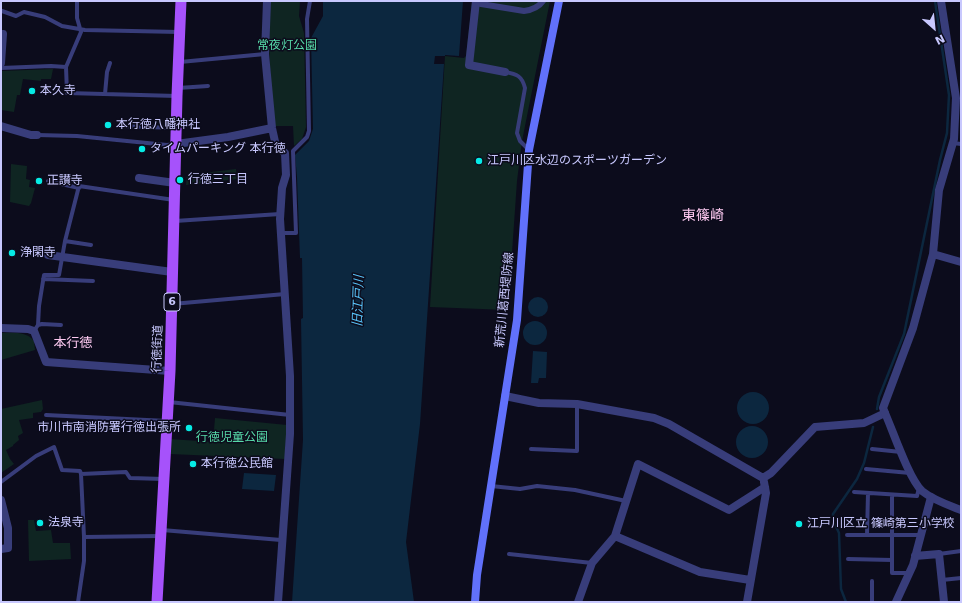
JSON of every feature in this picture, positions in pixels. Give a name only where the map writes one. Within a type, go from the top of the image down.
[{"type":"main road","name":"行徳街道","points":[[157,602],[170,371],[177,92],[181,1]]},
{"type":"main road","name":"新荒川葛西堤防線","points":[[475,602],[477,575],[517,320],[529,150],[559,1]]},
{"type":"street","points":[[267,1],[265,54],[272,128],[275,145],[283,151],[285,155],[286,175],[282,185],[280,214],[290,376],[290,434],[281,540],[278,602]]},
{"type":"street","points":[[505,72],[469,65],[475,2],[524,11],[532,10],[540,6],[543,1]]},
{"type":"street","points":[[941,1],[956,98],[957,144],[939,190],[933,254],[913,328],[884,408],[910,473],[919,488],[931,497],[961,510]]},
{"type":"street","points":[[1,63],[3,34]]},
{"type":"street","points":[[1,126],[31,135],[37,135]]},
{"type":"street","points":[[176,144],[228,137],[272,128]]},
{"type":"street","points":[[139,178],[175,183]]},
{"type":"street","points":[[933,254],[961,262]]},
{"type":"street","points":[[48,255],[172,272]]},
{"type":"street","points":[[1,328],[36,328],[46,362],[170,371]]},
{"type":"street","points":[[505,396],[540,403],[577,404],[654,418],[669,424],[763,478],[766,493],[746,602]]},
{"type":"street","points":[[763,478],[771,473],[814,427],[864,423],[885,413]]},
{"type":"street","points":[[578,602],[592,563],[615,536],[638,464],[729,510],[765,487]]},
{"type":"street","points":[[896,602],[910,573],[931,497]]},
{"type":"street","points":[[1,500],[8,528],[8,548],[1,549]]},
{"type":"street","points":[[615,536],[700,572],[750,580]]},
{"type":"street","points":[[915,556],[939,554],[944,602]]},
{"type":"lane","points":[[77,1],[77,18],[81,32],[66,67],[67,93],[106,94],[177,92],[208,86]]},
{"type":"lane","points":[[281,233],[296,233],[293,151],[307,137],[309,131],[307,19],[310,1]]},
{"type":"lane","points":[[2,11],[16,16],[24,12],[45,17],[62,26],[121,31],[180,32]]},
{"type":"lane","points":[[178,62],[265,54]]},
{"type":"lane","points":[[106,94],[107,72],[110,63]]},
{"type":"lane","points":[[1,68],[66,67]]},
{"type":"lane","points":[[505,72],[522,78],[524,82],[525,88],[517,133],[520,141],[529,150]]},
{"type":"lane","points":[[119,126],[176,128]]},
{"type":"lane","points":[[37,135],[77,136],[167,145],[176,144]]},
{"type":"lane","points":[[48,181],[79,188],[79,186],[174,200]]},
{"type":"lane","points":[[36,328],[44,275],[59,275],[65,241],[79,188]]},
{"type":"lane","points":[[174,222],[280,214]]},
{"type":"lane","points":[[65,241],[91,245]]},
{"type":"lane","points":[[24,253],[48,255]]},
{"type":"lane","points":[[43,279],[93,281]]},
{"type":"lane","points":[[172,304],[285,294]]},
{"type":"lane","points":[[36,328],[42,324],[61,325]]},
{"type":"lane","points":[[168,401],[290,415]]},
{"type":"lane","points":[[531,449],[576,451],[577,404]]},
{"type":"lane","points":[[46,415],[167,421]]},
{"type":"lane","points":[[1,482],[36,456],[54,447],[62,470],[80,471],[81,474],[126,472],[130,478],[164,479]]},
{"type":"lane","points":[[872,449],[902,452]]},
{"type":"lane","points":[[866,469],[910,473]]},
{"type":"lane","points":[[78,602],[84,561],[81,474]]},
{"type":"lane","points":[[491,486],[520,489],[537,486],[575,490],[627,501]]},
{"type":"lane","points":[[854,492],[916,496],[919,488]]},
{"type":"lane","points":[[867,535],[868,492]]},
{"type":"lane","points":[[892,495],[892,573],[910,573]]},
{"type":"lane","points":[[84,538],[161,533],[281,540]]},
{"type":"lane","points":[[846,535],[920,536]]},
{"type":"lane","points":[[939,554],[961,551]]},
{"type":"lane","points":[[509,554],[592,563]]},
{"type":"lane","points":[[848,559],[892,560]]},
{"type":"lane","points":[[942,580],[961,578]]},
{"type":"lane","points":[[872,581],[872,602]]},
{"type":"green space","name":"常夜灯公園","points":[[270,1],[300,1],[299,16],[304,33],[306,127],[302,139],[294,146],[293,126],[274,126],[270,64]]},
{"type":"green space","name":"江戸川区水辺のスポーツガーデン","points":[[472,1],[550,1],[522,141],[517,181],[508,310],[430,307],[445,56],[464,58],[466,56]]},
{"type":"green space","points":[[53,69],[51,79],[41,79],[41,81],[23,79],[20,95],[17,95],[14,112],[1,110],[1,71]]},
{"type":"green space","points":[[11,164],[27,166],[26,179],[30,180],[29,187],[35,188],[29,206],[10,202]]},
{"type":"green space","points":[[236,169],[237,179],[186,185],[187,175]]},
{"type":"green space","points":[[1,333],[19,333],[31,338],[34,341],[35,350],[1,360]]},
{"type":"green space","points":[[42,400],[43,409],[41,412],[33,413],[33,418],[19,420],[23,433],[18,436],[19,440],[13,446],[6,450],[14,464],[1,473],[1,409]]},
{"type":"green space","name":"行徳児童公園","points":[[215,418],[287,425],[285,459],[170,454],[170,439],[213,442]]},
{"type":"green space","points":[[28,520],[34,520],[36,531],[51,530],[53,543],[70,543],[71,559],[29,561]]},
{"type":"water","name":"旧江戸川","points":[[323,1],[463,1],[459,56],[435,56],[434,64],[444,64],[420,424],[406,542],[414,602],[292,602],[303,440],[301,319],[303,318],[302,258],[300,258],[295,155],[309,141],[313,129],[311,38],[323,16]]},
{"type":"water","points":[[538,297],[545,300],[548,307],[545,314],[538,317],[531,314],[528,307],[531,300]]},
{"type":"water","points":[[535,321],[540,322],[546,328],[546,338],[540,344],[535,345],[530,344],[524,338],[523,333],[524,328],[530,322]]},
{"type":"water","points":[[533,351],[547,352],[546,378],[539,378],[538,383],[531,383]]},
{"type":"water","points":[[750,392],[756,392],[765,396],[769,408],[765,420],[756,424],[750,424],[741,420],[737,411],[737,405],[741,396]]},
{"type":"water","points":[[749,426],[755,426],[764,430],[768,442],[764,454],[755,458],[749,458],[740,454],[736,445],[736,439],[740,430]]},
{"type":"water","points":[[244,473],[276,475],[274,491],[242,489]]},
{"type":"waterway","points":[[877,409],[879,397],[904,334],[947,133],[949,95],[935,1]]},
{"type":"waterway","points":[[846,602],[841,589],[839,533],[833,520],[833,514],[857,479],[864,463],[873,427]]},
{"type":"place","name":"本久寺","points":[[32,91]]},
{"type":"place","name":"本行徳八幡神社","points":[[108,125]]},
{"type":"place","name":"タイムパーキング 本行徳","points":[[142,149]]},
{"type":"place","name":"江戸川区水辺のスポーツガーデン","points":[[479,161]]},
{"type":"place","name":"行徳三丁目","points":[[180,180]]},
{"type":"place","name":"正讃寺","points":[[39,181]]},
{"type":"place","name":"浄閑寺","points":[[12,253]]},
{"type":"place","name":"市川市南消防署行徳出張所","points":[[189,428]]},
{"type":"place","name":"本行徳公民館","points":[[193,464]]},
{"type":"place","name":"法泉寺","points":[[40,523]]},
{"type":"place","name":"江戸川区立 篠崎第三小学校","points":[[799,524]]},
{"type":"district","name":"東篠崎","points":[[703,216]]},
{"type":"district","name":"本行徳","points":[[73,344]]}]
